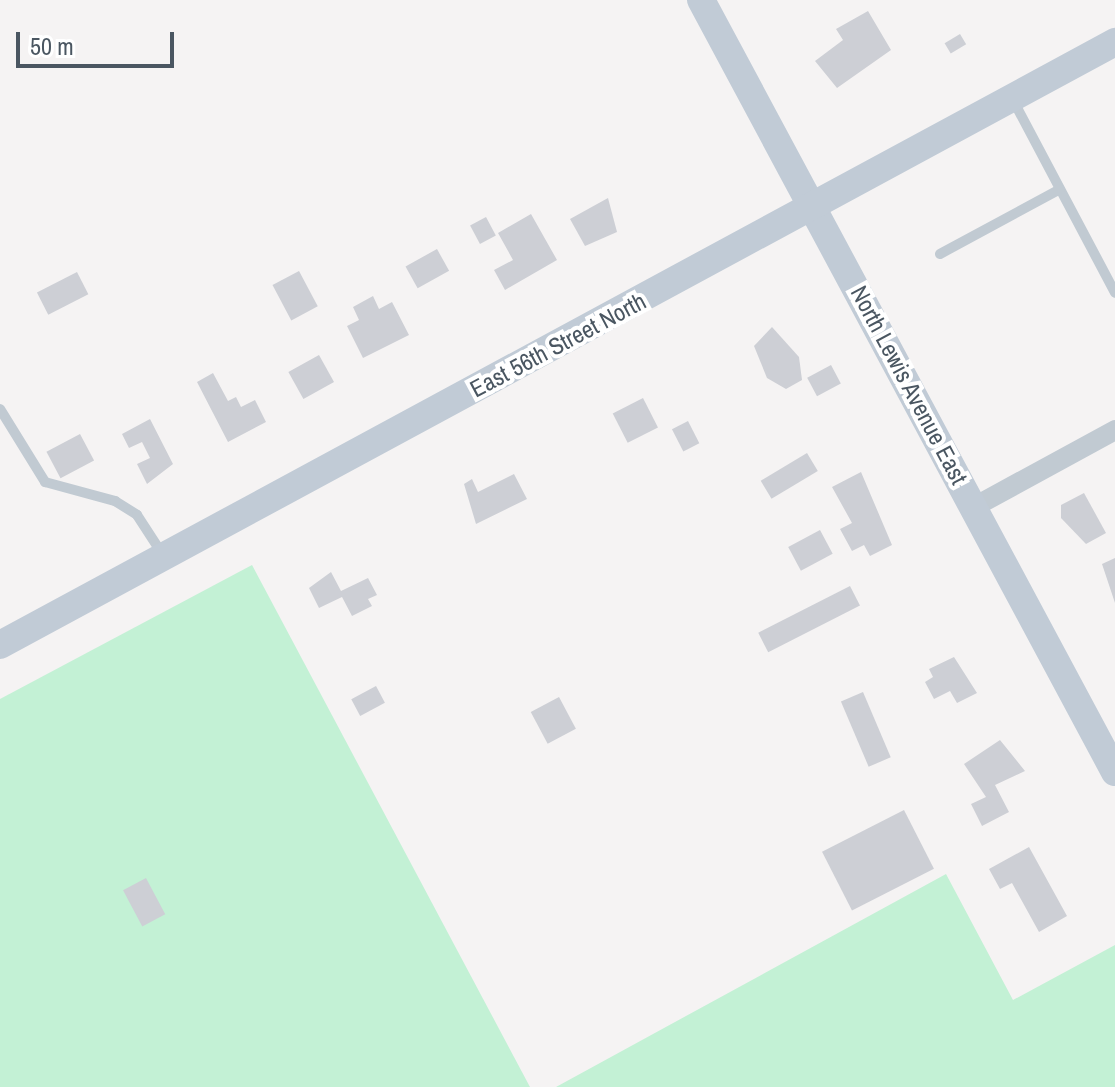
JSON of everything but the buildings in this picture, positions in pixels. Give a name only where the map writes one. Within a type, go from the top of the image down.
[{"type":"street","name":"North Lewis Avenue East","points":[[701,0],[1115,772]]},
{"type":"street","name":"East 56th Street North","points":[[0,645],[1115,42]]},
{"type":"street","points":[[974,507],[1115,430]]},
{"type":"lane","points":[[1012,98],[1115,293]]},
{"type":"lane","points":[[940,254],[1060,189]]},
{"type":"lane","points":[[0,409],[45,482],[115,501],[137,515],[164,557]]},
{"type":"green space","points":[[252,565],[530,1087],[0,1087],[0,699]]},
{"type":"green space","points":[[946,874],[1013,1000],[1115,945],[1115,1087],[556,1087]]}]
